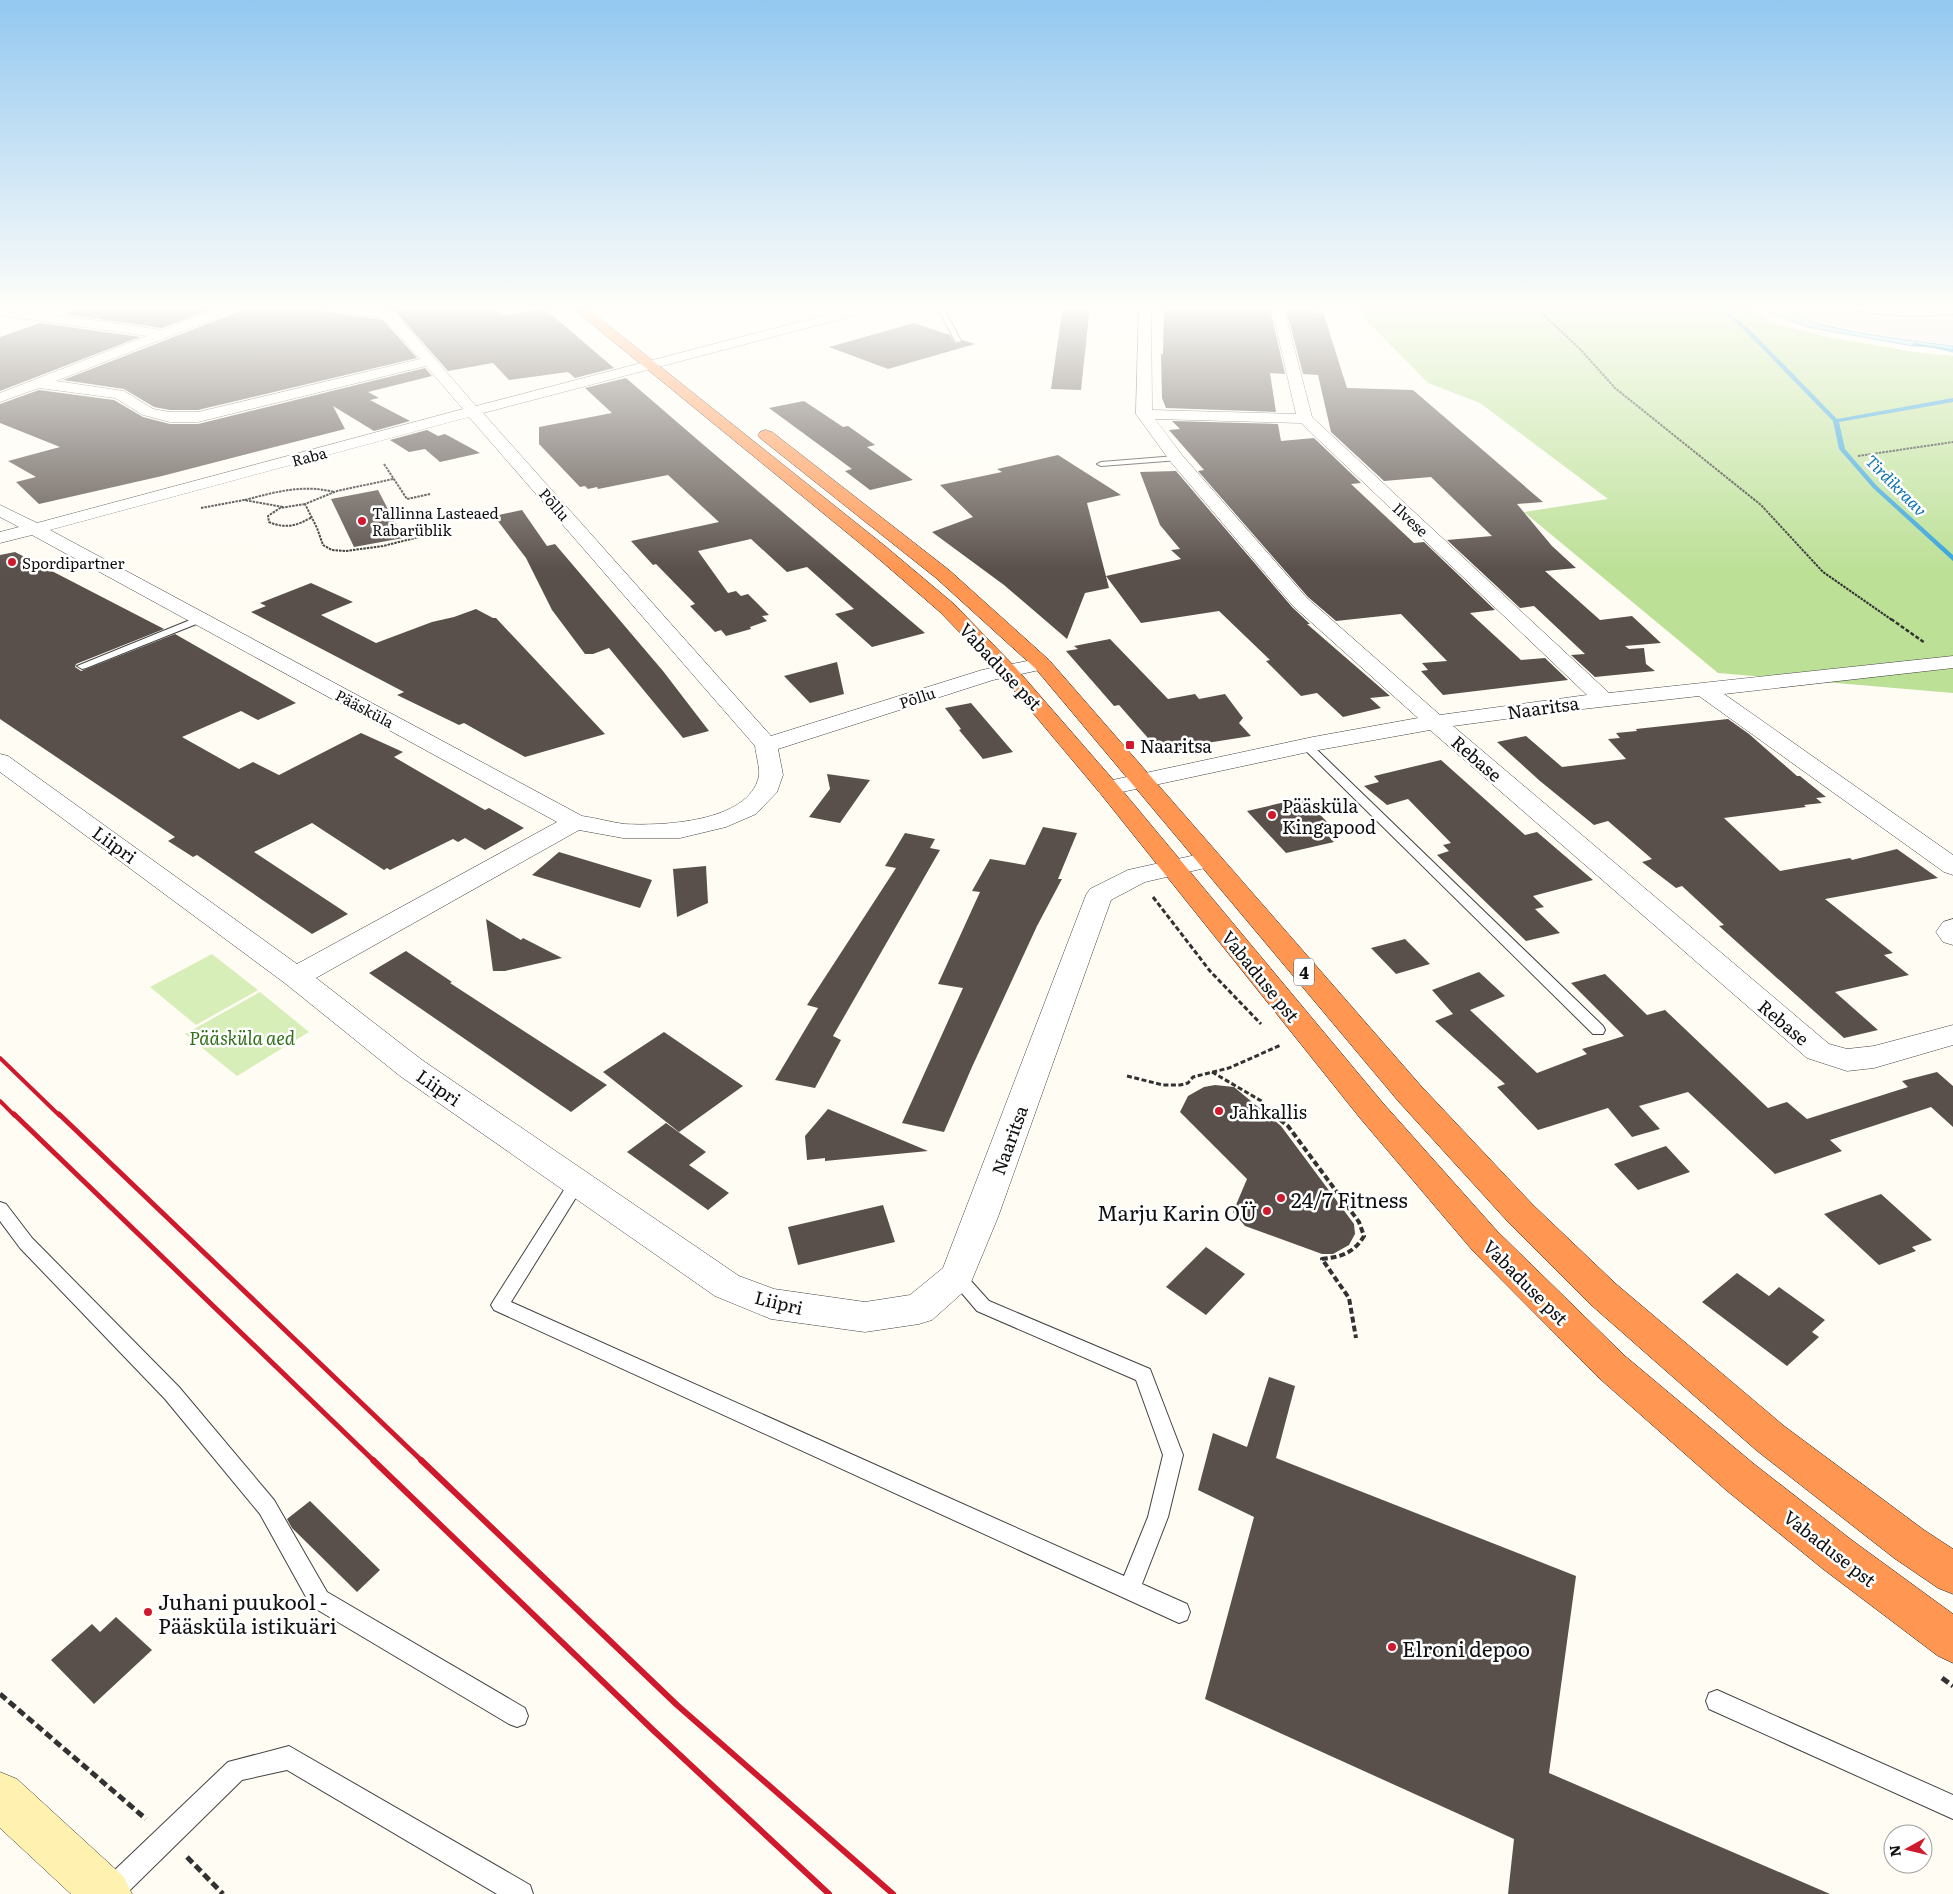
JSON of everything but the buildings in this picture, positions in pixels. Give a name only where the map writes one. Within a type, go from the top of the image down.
[{"type":"highway","name":"Vabaduse pst","points":[[698,393],[946,608],[1008,671],[1108,788],[1371,1110],[1499,1255],[1612,1367],[1740,1477],[1838,1555],[1953,1641]]},
{"type":"highway","name":"Vabaduse pst","points":[[705,393],[940,570],[1006,628],[1042,664],[1410,1094],[1521,1214],[1603,1294],[1770,1438],[1909,1544],[1953,1573]]},
{"type":"main road","points":[[0,1796],[108,1894]]},
{"type":"street","points":[[114,393],[119,394],[148,412],[170,417],[198,416],[294,393]]},
{"type":"street","name":"Põllu","points":[[458,393],[766,745],[989,674],[1042,664]]},
{"type":"street","name":"Raba","points":[[0,538],[474,412],[536,393]]},
{"type":"street","points":[[1144,393],[1144,414],[1305,419],[1299,393]]},
{"type":"street","name":"Rebase","points":[[1144,414],[1176,458],[1300,602],[1435,722],[1818,1051],[1847,1060],[1874,1057],[1953,1035]]},
{"type":"street","name":"Ilvese","points":[[1305,419],[1603,699]]},
{"type":"street","name":"Pääsküla","points":[[0,510],[575,822],[623,831],[680,831],[717,822],[747,809],[765,792],[771,775],[766,745]]},
{"type":"street","name":"Naaritsa","points":[[1108,788],[1306,745],[1435,722],[1603,699],[1705,690],[1953,662]]},
{"type":"street","points":[[1705,690],[1953,868]]},
{"type":"street","name":"Liipri","points":[[0,761],[296,977],[411,1068],[728,1286],[771,1304],[865,1317],[919,1309]]},
{"type":"street","points":[[296,977],[575,822]]},
{"type":"street","name":"Naaritsa","points":[[919,1309],[956,1277],[984,1208],[1099,895],[1137,876],[1209,860]]},
{"type":"street","points":[[1953,928],[1950,932],[1953,936]]},
{"type":"lane","points":[[1101,464],[1176,458]]},
{"type":"lane","points":[[82,666],[200,619]]},
{"type":"lane","points":[[1306,745],[1598,1030]]},
{"type":"lane","points":[[577,1183],[500,1306],[1180,1612]]},
{"type":"lane","points":[[0,1209],[26,1242],[172,1393],[267,1507],[319,1599],[517,1716]]},
{"type":"lane","points":[[956,1277],[983,1306],[1143,1375],[1173,1455],[1158,1517],[1129,1590]]},
{"type":"lane","points":[[1717,1701],[1953,1807]]},
{"type":"lane","points":[[108,1894],[236,1770],[289,1758],[521,1894]]},
{"type":"path","points":[[1622,393],[1761,505],[1823,572],[1929,645]]},
{"type":"path","points":[[1858,456],[1953,442]]},
{"type":"path","points":[[384,464],[407,498],[430,494]]},
{"type":"path","points":[[312,517],[296,526],[287,528],[269,522],[268,516],[271,512],[283,507],[305,504],[335,492],[393,479]]},
{"type":"path","points":[[192,510],[300,488],[320,488],[335,492]]},
{"type":"path","points":[[244,500],[283,507]]},
{"type":"path","points":[[305,504],[323,546],[332,552],[359,550],[423,537],[447,530]]},
{"type":"path","points":[[1127,1076],[1163,1085],[1180,1085],[1188,1083],[1193,1077],[1229,1068],[1281,1045]]},
{"type":"path","points":[[1212,1072],[1230,1082],[1248,1096],[1263,1102],[1265,1108],[1288,1126],[1359,1222],[1364,1236],[1357,1248],[1334,1258],[1322,1259],[1349,1298],[1356,1338]]},
{"type":"path","points":[[0,1694],[167,1836],[224,1894]]},
{"type":"green space","points":[[1455,393],[1953,393],[1953,693],[1718,673],[1524,512],[1608,499],[1480,403]]},
{"type":"green space","points":[[212,954],[258,990],[196,1025],[150,987]]},
{"type":"green space","name":"Pääsküla aed","points":[[260,992],[309,1032],[237,1076],[185,1034]]},
{"type":"waterway","points":[[1809,393],[1836,421]]},
{"type":"waterway","name":"Tirdikraav","points":[[1836,421],[1953,400]]},
{"type":"waterway","name":"Tirdikraav","points":[[1836,421],[1842,449],[1875,487],[1953,559]]},
{"type":"railway","points":[[0,1058],[60,1116]]},
{"type":"railway","points":[[0,1101],[15,1116]]},
{"type":"railway","points":[[14,1114],[374,1461]]},
{"type":"railway","points":[[59,1114],[422,1461]]},
{"type":"railway","points":[[373,1460],[653,1730],[829,1894]]},
{"type":"railway","points":[[421,1460],[677,1705],[893,1894]]},
{"type":"place","name":"Tallinna Lasteaed Rabarüblik","points":[[362,521]]},
{"type":"place","name":"Spordipartner","points":[[12,562]]},
{"type":"place","name":"Naaritsa","points":[[1130,745]]},
{"type":"place","name":"Pääsküla Kingapood","points":[[1272,815]]},
{"type":"place","name":"Jahkallis","points":[[1219,1111]]},
{"type":"place","name":"24/7 Fitness","points":[[1281,1198]]},
{"type":"place","name":"Marju Karin OÜ","points":[[1267,1211]]},
{"type":"place","name":"Juhani puukool - Pääsküla istikuäri","points":[[148,1612]]},
{"type":"place","name":"Elroni depoo","points":[[1392,1647]]}]
